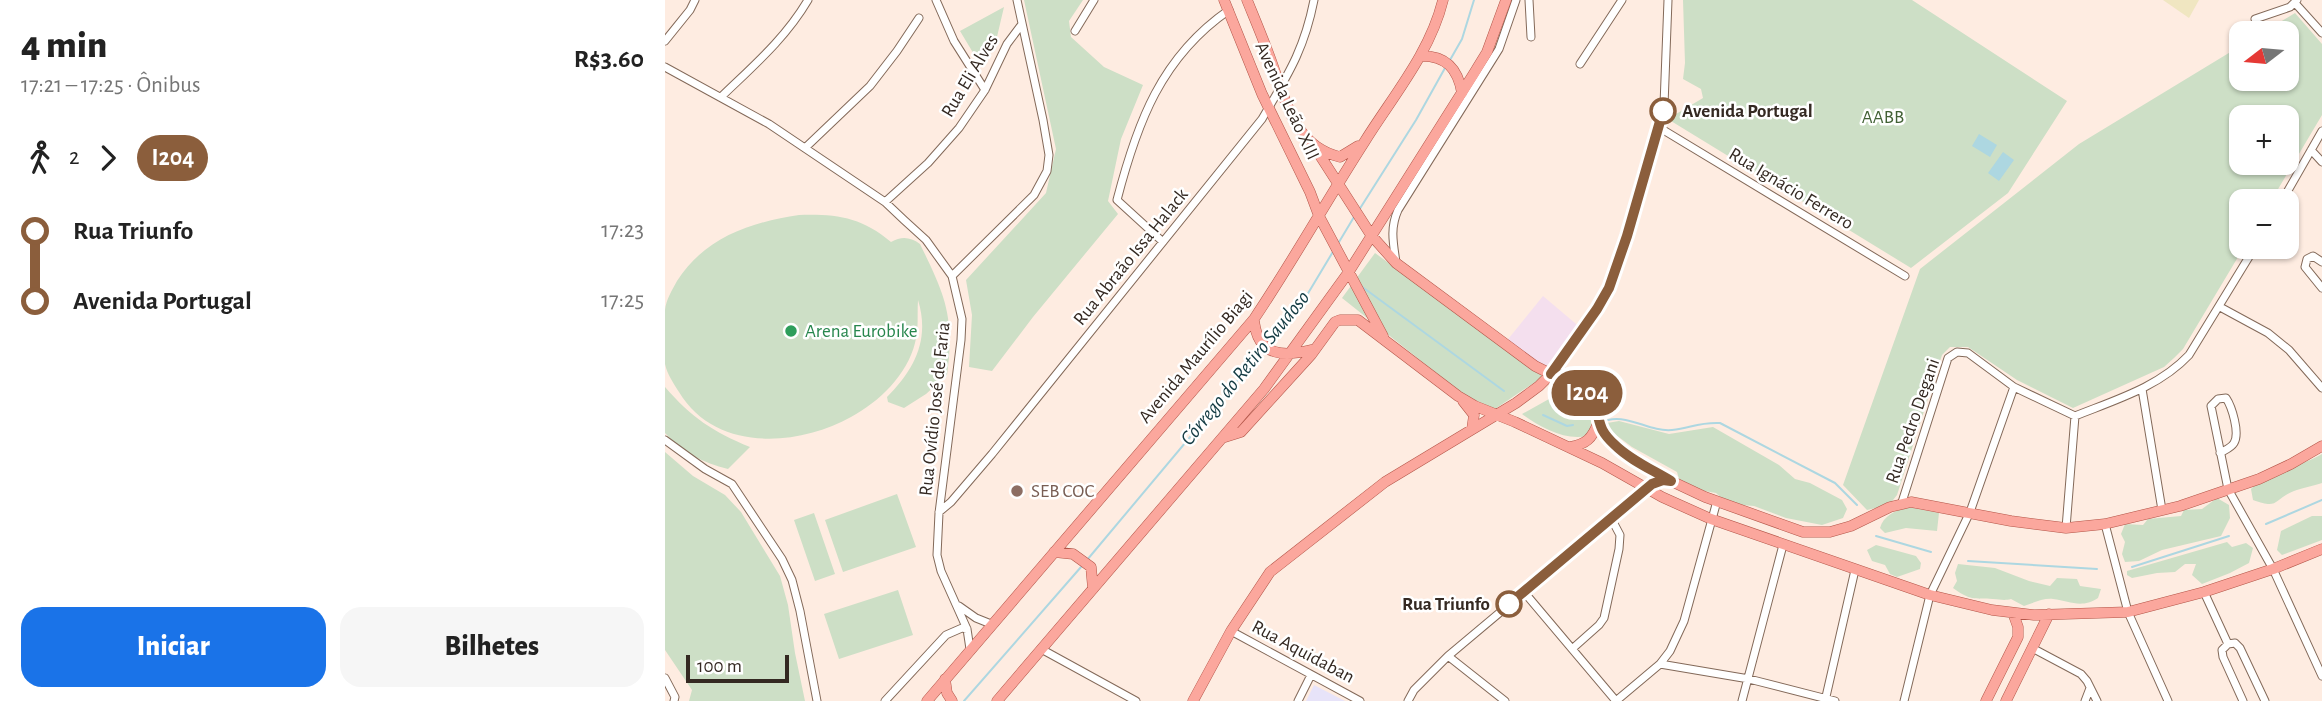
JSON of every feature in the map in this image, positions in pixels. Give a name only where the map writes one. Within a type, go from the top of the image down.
[{"type":"main road","name":"Avenida Leão XIII","points":[[1247,0],[1296,125],[1312,143],[1340,157],[1364,142]]},
{"type":"main road","name":"Avenida Maurílio Biagi","points":[[927,701],[1254,319],[1420,56],[1433,32],[1443,0]]},
{"type":"main road","points":[[997,701],[1264,389],[1289,356],[1347,272],[1462,93],[1486,52],[1506,0]]},
{"type":"main road","name":"Avenida Leão XIII","points":[[1226,5],[1269,108],[1319,216],[1385,340]]},
{"type":"main road","points":[[1420,56],[1436,57],[1454,68],[1460,79],[1462,93]]},
{"type":"main road","points":[[1312,143],[1371,234],[1396,262],[1535,366],[1551,374],[1564,373],[1583,388],[1593,400],[1598,423],[1617,448],[1671,481],[1717,501],[1804,532],[1816,533],[1851,526],[1902,502],[2066,528],[2105,524],[2162,510],[2228,489],[2280,469],[2322,446]]},
{"type":"main road","points":[[1421,173],[1422,155]]},
{"type":"main road","points":[[1254,319],[1257,338],[1271,351],[1289,356],[1315,349]]},
{"type":"main road","points":[[1222,438],[1241,432],[1315,349],[1335,322],[1358,320],[1475,406],[1570,447],[1647,489],[1711,519],[1930,595],[2013,613],[2128,612],[2204,592],[2322,549]]},
{"type":"main road","points":[[1193,701],[1231,631],[1270,572],[1385,482],[1497,415],[1539,386],[1551,374]]},
{"type":"main road","points":[[1264,389],[1264,407]]},
{"type":"main road","points":[[1458,396],[1473,415],[1472,429]]},
{"type":"main road","points":[[1570,447],[1588,441],[1594,435],[1598,423]]},
{"type":"main road","points":[[1647,489],[1656,481],[1671,481]]},
{"type":"main road","points":[[1054,552],[1073,554],[1091,567],[1093,589]]},
{"type":"main road","points":[[1986,701],[2018,637],[2013,613]]},
{"type":"main road","points":[[2006,701],[2049,614]]},
{"type":"main road","points":[[945,679],[951,700]]},
{"type":"street","points":[[665,41],[695,0]]},
{"type":"street","points":[[721,97],[787,33],[808,0]]},
{"type":"street","points":[[936,0],[954,41],[985,90]]},
{"type":"street","points":[[952,276],[1034,195],[1047,171],[1049,155],[1017,0]]},
{"type":"street","points":[[1075,31],[1094,0]]},
{"type":"street","name":"Rua Abraão Issa Halack","points":[[939,513],[967,483],[1262,119],[1297,60],[1314,0]]},
{"type":"street","points":[[1396,262],[1392,223],[1397,212],[1499,49],[1516,0]]},
{"type":"street","points":[[1529,0],[1531,37]]},
{"type":"street","points":[[1580,64],[1622,0]]},
{"type":"street","points":[[1551,374],[1609,288],[1660,128],[1667,80],[1666,1]]},
{"type":"street","points":[[2255,19],[2290,8],[2296,1],[2322,33]]},
{"type":"street","points":[[1163,242],[1117,200],[1139,127],[1157,88],[1193,39],[1226,5]]},
{"type":"street","points":[[805,148],[870,86],[919,18]]},
{"type":"street","name":"Rua Eli Alves","points":[[885,202],[928,163],[960,128],[985,90],[1000,54],[1022,24]]},
{"type":"street","name":"Rua Ovídio José de Faria","points":[[665,67],[805,148],[885,202],[926,240],[952,276],[961,310],[961,340],[937,541],[939,563],[967,629],[970,649]]},
{"type":"street","name":"Rua Ignácio Ferrero","points":[[1660,128],[1905,276]]},
{"type":"street","points":[[2288,189],[2322,131]]},
{"type":"street","points":[[2311,150],[2322,162]]},
{"type":"street","points":[[1371,234],[1397,212]]},
{"type":"street","points":[[2322,262],[2313,257],[2307,259],[2305,267],[2322,288]]},
{"type":"street","points":[[1904,701],[1930,595],[1970,512],[2014,387],[2075,416],[2142,389],[2176,369],[2189,355],[2248,259]]},
{"type":"street","points":[[2220,307],[2268,333],[2289,350],[2322,388]]},
{"type":"street","name":"Rua Pedro Degani","points":[[1902,502],[1948,358],[1957,352],[1968,353],[2014,387]]},
{"type":"street","points":[[2142,389],[2162,510]]},
{"type":"street","points":[[2220,453],[2236,442],[2231,405],[2226,398],[2218,399],[2211,406],[2220,453],[2228,489],[2273,569],[2322,676]]},
{"type":"street","points":[[2066,528],[2075,416]]},
{"type":"street","points":[[665,440],[705,469],[732,484],[769,536],[792,580],[817,701]]},
{"type":"street","points":[[1408,701],[1414,690],[1448,656],[1647,489]]},
{"type":"street","points":[[1524,592],[1616,701],[1660,664],[1670,651],[1684,621],[1717,501]]},
{"type":"street","points":[[1572,649],[1604,618],[1620,535],[1611,518]]},
{"type":"street","points":[[2105,524],[2128,612],[2168,701]]},
{"type":"street","points":[[1742,701],[1783,545]]},
{"type":"street","points":[[1825,700],[1855,570]]},
{"type":"street","points":[[2204,592],[2228,644]]},
{"type":"street","points":[[958,606],[991,624]]},
{"type":"street","points":[[885,701],[946,635],[962,628],[967,629]]},
{"type":"street","name":"Rua Aquidaban","points":[[1231,631],[1360,701]]},
{"type":"street","points":[[2243,701],[2223,657],[2223,650],[2228,644],[2235,643],[2240,649],[2265,701]]},
{"type":"street","points":[[2033,649],[2081,674],[2097,701]]},
{"type":"street","points":[[1043,650],[1136,701]]},
{"type":"street","points":[[1448,656],[1505,701]]},
{"type":"street","points":[[1660,664],[1749,679],[1835,701]]},
{"type":"street","points":[[1298,701],[1311,675]]},
{"type":"street","points":[[665,678],[674,699]]},
{"type":"street","points":[[2085,701],[2090,688]]},
{"type":"shaded area","points":[[1543,296],[1582,329],[1551,374],[1505,343]]},
{"type":"shaded area","points":[[1314,685],[1345,701],[1306,701]]},
{"type":"green space","points":[[1024,0],[1083,0],[1069,21],[1071,37],[1104,67],[1143,85],[1121,139],[1108,201],[1118,214],[992,371],[969,367],[972,315],[966,280],[1046,193],[1056,149]]},
{"type":"green space","name":"AABB","points":[[1683,0],[1912,0],[2067,101],[2008,193],[1911,268],[1671,121],[1671,117],[1703,98],[1701,89],[1683,79]]},
{"type":"green space","points":[[1004,7],[996,41],[985,65],[981,66],[960,31]]},
{"type":"green space","points":[[2295,13],[2322,44],[2322,115],[2299,154],[2299,105],[2229,105],[2229,175],[2286,175],[2278,189],[2229,189],[2229,259],[2237,259],[2183,349],[2164,367],[2073,408],[2017,380],[1968,347],[1950,347],[1942,355],[1897,495],[1889,505],[1867,510],[1843,485],[1920,269],[2079,144],[2229,53],[2229,91],[2299,91],[2299,21],[2282,21]]},
{"type":"green space","name":"Arena Eurobike","points":[[799,215],[825,215],[848,219],[869,227],[891,242],[906,238],[920,244],[946,307],[950,337],[947,375],[926,394],[904,408],[888,402],[887,397],[912,364],[921,340],[918,300],[917,332],[911,355],[899,377],[872,404],[830,427],[806,434],[758,438],[735,434],[713,425],[695,412],[669,375],[665,364],[665,310],[669,295],[688,266],[715,243],[730,234],[763,222]]},
{"type":"green space","points":[[1375,253],[1544,376],[1495,409],[1464,395],[1342,298]]},
{"type":"green space","points":[[665,387],[703,423],[750,447],[728,469],[710,464],[686,451],[665,433]]},
{"type":"green space","points":[[1580,396],[1590,415],[1591,425],[1587,436],[1562,435],[1522,414],[1549,399],[1566,408],[1571,397]]},
{"type":"green space","points":[[1619,421],[1669,434],[1713,427],[1779,465],[1795,479],[1810,483],[1842,500],[1847,509],[1843,518],[1822,525],[1786,518],[1754,506],[1725,501],[1716,493],[1699,490],[1679,479],[1677,472],[1632,447],[1608,429],[1607,423]]},
{"type":"green space","points":[[665,452],[693,476],[725,495],[741,512],[780,576],[788,605],[805,701],[689,701],[692,690],[665,650]]},
{"type":"green space","points":[[2322,454],[2322,483],[2294,491],[2272,504],[2253,500],[2251,489],[2257,484]]},
{"type":"green space","points":[[897,494],[916,547],[843,572],[825,520]]},
{"type":"green space","points":[[2217,498],[2229,505],[2230,518],[2221,536],[2162,550],[2139,561],[2125,562],[2122,554],[2125,542],[2121,534],[2125,524],[2143,525],[2148,519],[2181,516],[2184,510],[2202,509]]},
{"type":"green space","points":[[1908,507],[1939,513],[1937,531],[1906,528],[1885,533],[1880,528],[1887,517]]},
{"type":"green space","points":[[814,513],[835,574],[815,581],[794,520]]},
{"type":"green space","points":[[2312,516],[2322,516],[2322,540],[2282,555],[2277,550],[2281,531]]},
{"type":"green space","points":[[2227,542],[2232,547],[2246,543],[2253,548],[2249,563],[2202,584],[2192,575],[2196,564],[2185,564],[2175,572],[2132,578],[2127,575],[2127,571]]},
{"type":"green space","points":[[1876,545],[1916,556],[1921,563],[1920,569],[1897,577],[1890,574],[1885,565],[1872,561],[1867,550]]},
{"type":"green space","points":[[1958,564],[1995,568],[2050,586],[2057,578],[2077,579],[2080,586],[2101,589],[2098,598],[2081,604],[2049,599],[2024,606],[2011,599],[1972,598],[1953,588],[1957,581],[1955,573]]},
{"type":"green space","points":[[898,590],[913,635],[839,659],[824,614]]},
{"type":"sand","points":[[2163,0],[2199,0],[2189,18]]},
{"type":"water","points":[[1979,134],[1997,145],[1990,157],[1972,146]]},
{"type":"water","points":[[2003,152],[2014,160],[1999,181],[1988,173]]},
{"type":"waterway","name":"Córrego do Retiro Saudoso","points":[[1450,60],[1462,39],[1474,0]]},
{"type":"waterway","name":"Córrego do Retiro Saudoso","points":[[1359,210],[1416,120],[1445,68]]},
{"type":"waterway","name":"Córrego do Retiro Saudoso","points":[[1339,242],[1354,217]]},
{"type":"waterway","name":"Córrego do Retiro Saudoso","points":[[1269,343],[1301,305],[1334,250]]},
{"type":"waterway","points":[[1361,286],[1504,391]]},
{"type":"waterway","name":"Córrego do Retiro Saudoso","points":[[1087,560],[1263,350]]},
{"type":"waterway","points":[[1543,415],[1567,426],[1573,425]]},
{"type":"waterway","points":[[1608,420],[1624,420],[1664,430],[1720,423],[1835,483],[1857,505]]},
{"type":"waterway","points":[[2266,524],[2322,500]]},
{"type":"waterway","points":[[1876,536],[1931,552]]},
{"type":"waterway","points":[[2132,567],[2229,536]]},
{"type":"waterway","points":[[1968,561],[2097,569]]},
{"type":"waterway","name":"Córrego do Retiro Saudoso","points":[[964,701],[1081,567]]},
{"type":"bus line","name":"I204","points":[[1509,604],[1652,484],[1656,481],[1671,481],[1617,448],[1598,423],[1593,400],[1583,388],[1564,373],[1551,374],[1609,288],[1663,111]]},
{"type":"place","name":"Avenida Portugal","points":[[1663,111]]},
{"type":"place","name":"Arena Eurobike","points":[[791,331]]},
{"type":"place","name":"SEB COC","points":[[1017,491]]},
{"type":"place","name":"Rua Triunfo","points":[[1509,604]]}]
